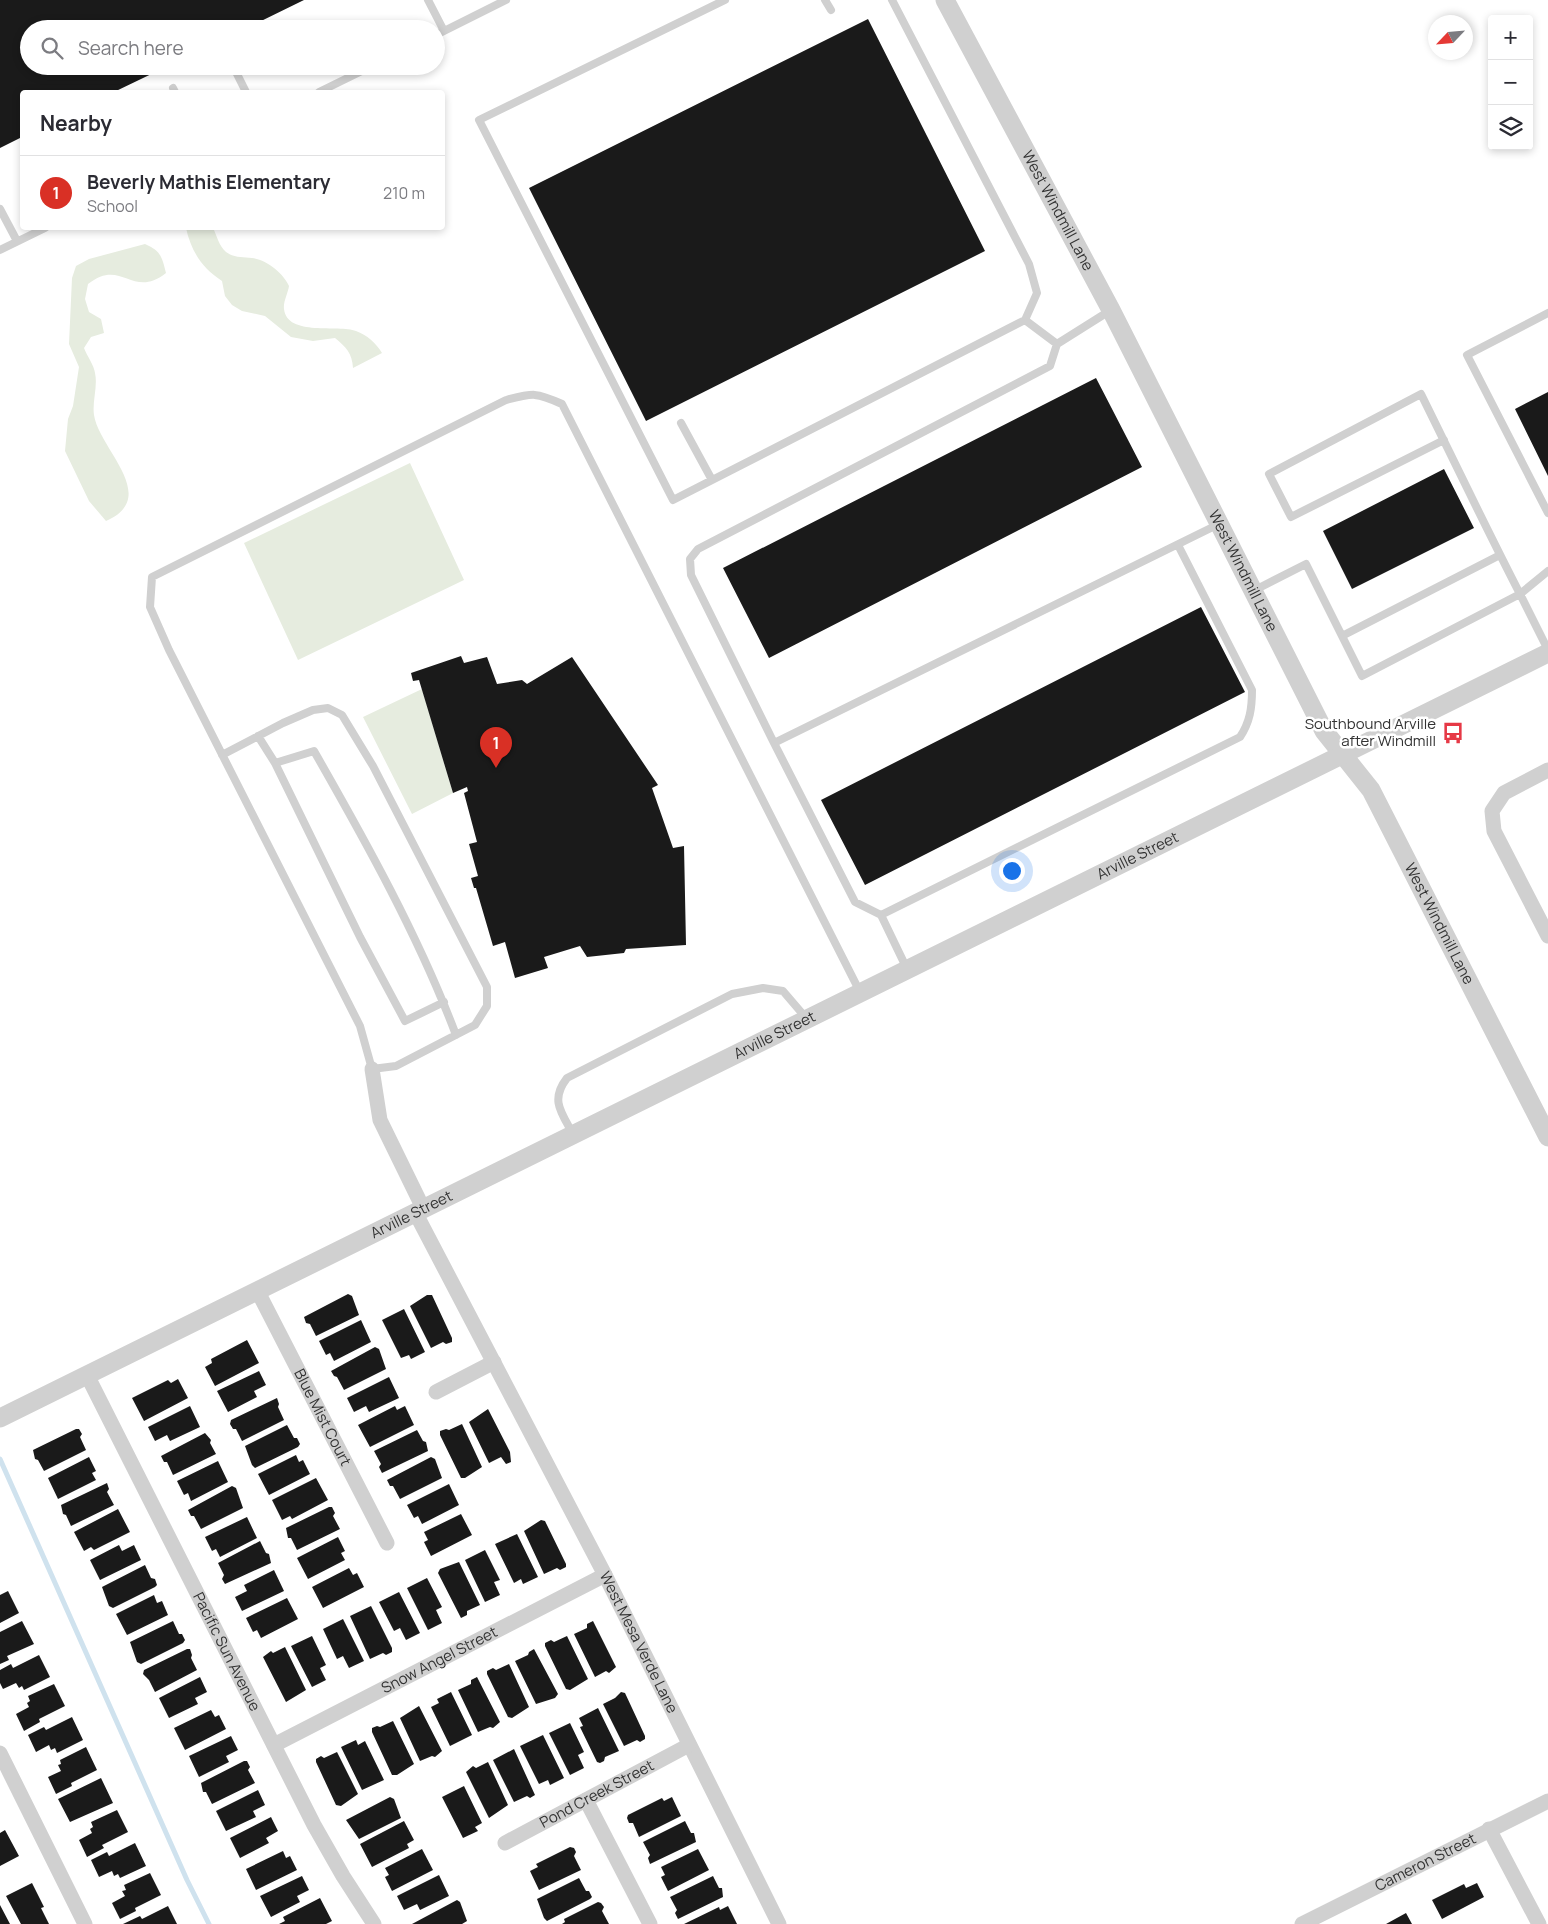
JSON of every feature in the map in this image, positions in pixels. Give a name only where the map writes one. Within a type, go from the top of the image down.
[{"type":"street","name":"West Windmill Lane","points":[[945,0],[1111,310],[1324,731],[1371,790],[1548,1137]]},
{"type":"street","name":"Arville Street","points":[[0,1418],[1548,652]]},
{"type":"street","points":[[1548,770],[1504,793],[1492,811],[1494,831],[1548,936]]},
{"type":"street","name":"West Mesa Verde Lane","points":[[372,1069],[380,1120],[419,1210],[494,1362],[605,1575],[779,1924]]},
{"type":"street","name":"Blue Mist Court","points":[[258,1292],[387,1543]]},
{"type":"street","points":[[436,1392],[494,1362]]},
{"type":"street","name":"Pacific Sun Avenue","points":[[87,1375],[314,1825],[343,1876],[374,1924]]},
{"type":"street","name":"Snow Angel Street","points":[[274,1745],[605,1575]]},
{"type":"street","name":"Pond Creek Street","points":[[505,1843],[689,1745]]},
{"type":"street","points":[[0,1752],[4,1771],[85,1924]]},
{"type":"street","points":[[586,1800],[650,1924]]},
{"type":"street","name":"Cameron Street","points":[[1302,1924],[1320,1920],[1489,1829],[1548,1801]]},
{"type":"street","points":[[1489,1829],[1539,1924]]},
{"type":"lane","points":[[428,0],[435,20]]},
{"type":"lane","points":[[445,30],[504,0]]},
{"type":"lane","points":[[725,0],[479,120],[673,500],[1025,320],[1037,293],[1029,264],[892,0]]},
{"type":"lane","points":[[825,0],[831,10]]},
{"type":"lane","points":[[238,75],[245,90]]},
{"type":"lane","points":[[323,90],[354,75]]},
{"type":"lane","points":[[0,209],[17,241]]},
{"type":"lane","points":[[0,250],[41,230]]},
{"type":"lane","points":[[907,969],[881,915],[855,902],[691,575],[690,559],[698,548],[1050,366],[1057,344],[1111,310]]},
{"type":"lane","points":[[1548,313],[1467,355],[1548,513]]},
{"type":"lane","points":[[1025,320],[1057,344]]},
{"type":"lane","points":[[222,755],[313,710],[328,708],[342,715],[373,766],[487,987],[487,1006],[475,1025],[396,1066],[372,1069],[360,1026],[222,755],[169,650],[150,607],[152,577],[506,400],[532,393],[549,398],[562,404],[860,992]]},
{"type":"lane","points":[[1444,440],[1291,517],[1269,474],[1421,394],[1444,440],[1500,555],[1520,594],[1548,652]]},
{"type":"lane","points":[[681,423],[712,480]]},
{"type":"lane","points":[[774,742],[1219,524]]},
{"type":"lane","points":[[881,915],[1240,737],[1252,710],[1252,690],[1178,544]]},
{"type":"lane","points":[[1342,636],[1500,555]]},
{"type":"lane","points":[[1253,591],[1306,564],[1362,676],[1520,594],[1548,570]]},
{"type":"lane","points":[[258,736],[275,763],[360,936],[405,1021],[444,1002]]},
{"type":"lane","points":[[275,763],[314,751],[362,835],[444,1002],[456,1035]]},
{"type":"lane","points":[[573,1134],[558,1103],[558,1089],[567,1078],[732,994],[763,988],[783,991],[807,1019]]},
{"type":"shaded area","points":[[187,230],[214,230],[220,244],[229,254],[258,259],[269,264],[279,272],[289,286],[284,303],[287,318],[294,323],[304,326],[356,331],[371,340],[382,353],[353,368],[348,351],[335,338],[313,341],[291,337],[265,316],[242,311],[232,305],[225,296],[222,281],[203,265],[191,244]]},
{"type":"shaded area","points":[[145,244],[158,252],[166,273],[154,280],[144,282],[119,276],[100,277],[88,284],[85,299],[89,312],[101,319],[104,333],[91,337],[84,348],[95,373],[94,415],[98,428],[128,486],[128,499],[121,511],[106,521],[89,501],[65,451],[68,419],[73,406],[79,367],[69,344],[72,278],[76,266],[89,259]]},
{"type":"shaded area","points":[[410,463],[464,580],[298,660],[244,543]]},
{"type":"shaded area","points":[[422,689],[453,793],[412,814],[363,717]]},
{"type":"building","points":[[0,0],[304,0],[263,20],[20,20],[20,75],[149,75],[118,90],[20,90],[20,138],[0,148]]},
{"type":"building","points":[[868,19],[985,251],[646,421],[529,188]]},
{"type":"building","points":[[1096,378],[1142,467],[769,658],[723,568]]},
{"type":"building","points":[[1548,392],[1548,476],[1515,409]]},
{"type":"building","points":[[1444,469],[1474,528],[1352,589],[1323,531]]},
{"type":"building","points":[[1201,607],[1245,692],[865,885],[821,800]]},
{"type":"building","points":[[461,656],[464,663],[487,657],[497,684],[522,680],[527,684],[572,657],[658,785],[652,788],[673,848],[684,846],[686,945],[626,949],[624,953],[587,957],[580,946],[544,957],[548,968],[515,978],[505,942],[493,946],[476,888],[474,888],[471,878],[478,876],[469,844],[477,842],[464,793],[468,791],[467,787],[453,793],[419,680],[413,681],[411,673]]},
{"type":"building","points":[[348,1294],[352,1296],[359,1315],[316,1336],[310,1324],[306,1323],[304,1317]]},
{"type":"building","points":[[427,1295],[432,1295],[452,1338],[452,1342],[446,1344],[443,1342],[431,1348],[410,1306]]},
{"type":"building","points":[[404,1309],[425,1352],[411,1359],[409,1355],[401,1358],[382,1320]]},
{"type":"building","points":[[361,1320],[371,1342],[334,1361],[330,1353],[326,1355],[319,1341]]},
{"type":"building","points":[[247,1340],[259,1363],[215,1386],[205,1367],[212,1363],[211,1359]]},
{"type":"building","points":[[375,1347],[379,1349],[386,1369],[344,1390],[337,1377],[331,1371]]},
{"type":"building","points":[[259,1371],[266,1385],[254,1391],[257,1397],[228,1412],[217,1391]]},
{"type":"building","points":[[389,1377],[399,1398],[369,1412],[366,1406],[354,1412],[347,1398]]},
{"type":"building","points":[[178,1379],[188,1398],[144,1421],[132,1398],[168,1380],[171,1383]]},
{"type":"building","points":[[277,1398],[278,1407],[284,1420],[242,1441],[236,1429],[233,1429],[230,1424],[231,1420]]},
{"type":"building","points":[[190,1406],[200,1427],[170,1441],[167,1435],[155,1441],[148,1427]]},
{"type":"building","points":[[395,1406],[397,1410],[405,1406],[414,1425],[370,1447],[358,1425]]},
{"type":"building","points":[[488,1409],[510,1452],[511,1462],[506,1464],[501,1457],[489,1463],[469,1422]]},
{"type":"building","points":[[462,1424],[482,1467],[465,1478],[461,1478],[440,1435],[440,1431],[449,1430]]},
{"type":"building","points":[[287,1425],[294,1438],[297,1438],[300,1444],[298,1447],[255,1468],[245,1446]]},
{"type":"building","points":[[79,1429],[82,1434],[80,1437],[86,1450],[44,1471],[38,1460],[35,1459],[33,1450]]},
{"type":"building","points":[[417,1430],[423,1441],[426,1442],[428,1451],[382,1473],[379,1467],[381,1464],[374,1451]]},
{"type":"building","points":[[205,1433],[211,1440],[210,1443],[216,1454],[173,1475],[167,1462],[164,1462],[161,1456]]},
{"type":"building","points":[[296,1455],[299,1462],[303,1460],[310,1474],[269,1495],[258,1474]]},
{"type":"building","points":[[89,1457],[96,1471],[92,1473],[96,1480],[58,1499],[48,1478]]},
{"type":"building","points":[[431,1457],[435,1459],[442,1478],[400,1499],[393,1486],[390,1486],[387,1480]]},
{"type":"building","points":[[218,1461],[228,1482],[191,1501],[188,1493],[184,1495],[177,1481]]},
{"type":"building","points":[[316,1478],[328,1500],[292,1519],[290,1516],[282,1520],[272,1500]]},
{"type":"building","points":[[107,1483],[109,1489],[107,1492],[114,1505],[71,1526],[66,1515],[63,1514],[61,1505]]},
{"type":"building","points":[[449,1484],[459,1505],[422,1524],[418,1516],[414,1518],[407,1505]]},
{"type":"building","points":[[232,1486],[236,1488],[243,1508],[201,1529],[194,1516],[191,1516],[188,1510]]},
{"type":"building","points":[[332,1507],[335,1513],[333,1516],[340,1529],[297,1550],[291,1538],[288,1538],[286,1528]]},
{"type":"building","points":[[118,1509],[130,1532],[94,1550],[91,1547],[84,1551],[74,1532]]},
{"type":"building","points":[[461,1514],[472,1535],[431,1556],[424,1542],[428,1540],[424,1532]]},
{"type":"building","points":[[247,1517],[257,1538],[220,1557],[216,1549],[212,1551],[205,1537]]},
{"type":"building","points":[[541,1520],[545,1521],[566,1564],[566,1567],[560,1570],[557,1568],[544,1574],[524,1531]]},
{"type":"building","points":[[517,1534],[538,1577],[523,1584],[521,1579],[514,1583],[495,1544]]},
{"type":"building","points":[[338,1537],[345,1551],[341,1553],[345,1560],[308,1579],[297,1558]]},
{"type":"building","points":[[260,1541],[266,1553],[269,1554],[271,1563],[225,1584],[222,1579],[224,1575],[218,1563]]},
{"type":"building","points":[[119,1545],[122,1551],[134,1545],[141,1560],[100,1580],[90,1560]]},
{"type":"building","points":[[485,1550],[500,1580],[494,1582],[500,1595],[485,1602],[465,1560]]},
{"type":"building","points":[[459,1562],[480,1605],[467,1611],[467,1615],[461,1618],[438,1573],[440,1569]]},
{"type":"building","points":[[145,1565],[151,1578],[155,1579],[157,1585],[113,1608],[109,1606],[102,1587]]},
{"type":"building","points":[[349,1568],[353,1575],[357,1573],[364,1587],[323,1608],[312,1587]]},
{"type":"building","points":[[274,1570],[284,1591],[242,1611],[235,1597],[247,1591],[244,1585]]},
{"type":"building","points":[[427,1578],[442,1607],[436,1610],[442,1623],[428,1630],[407,1588]]},
{"type":"building","points":[[8,1591],[19,1613],[0,1623],[0,1595]]},
{"type":"building","points":[[399,1592],[420,1633],[406,1640],[400,1628],[394,1631],[379,1602]]},
{"type":"building","points":[[154,1595],[157,1603],[162,1601],[168,1615],[127,1635],[116,1614]]},
{"type":"building","points":[[287,1598],[298,1619],[261,1638],[257,1630],[253,1632],[246,1618]]},
{"type":"building","points":[[371,1606],[392,1648],[392,1652],[386,1655],[383,1653],[370,1659],[350,1616]]},
{"type":"building","points":[[343,1619],[364,1661],[349,1668],[343,1656],[337,1659],[323,1629]]},
{"type":"building","points":[[22,1621],[34,1644],[7,1656],[9,1660],[0,1664],[0,1632]]},
{"type":"building","points":[[173,1621],[179,1634],[182,1634],[185,1640],[183,1643],[141,1664],[137,1662],[130,1642]]},
{"type":"building","points":[[593,1621],[616,1667],[609,1673],[606,1671],[595,1677],[574,1634],[587,1628],[587,1624]]},
{"type":"building","points":[[312,1636],[326,1665],[320,1668],[326,1680],[312,1687],[291,1646]]},
{"type":"building","points":[[567,1636],[588,1679],[570,1690],[566,1689],[545,1646],[545,1643],[551,1640],[554,1642]]},
{"type":"building","points":[[285,1647],[306,1690],[286,1702],[263,1657],[271,1651],[273,1653]]},
{"type":"building","points":[[190,1649],[191,1658],[197,1670],[155,1692],[149,1680],[143,1674],[144,1670]]},
{"type":"building","points":[[534,1649],[558,1694],[555,1698],[536,1704],[515,1661],[528,1655]]},
{"type":"building","points":[[39,1655],[50,1677],[24,1690],[22,1686],[19,1688],[16,1683],[3,1689],[0,1683],[0,1670],[11,1664],[13,1668]]},
{"type":"building","points":[[509,1664],[529,1707],[512,1718],[508,1717],[487,1674],[487,1671],[493,1668],[496,1670]]},
{"type":"building","points":[[200,1677],[207,1692],[195,1698],[198,1704],[169,1718],[159,1698]]},
{"type":"building","points":[[477,1677],[500,1722],[493,1728],[490,1727],[478,1732],[458,1690],[471,1684],[471,1680]]},
{"type":"building","points":[[54,1684],[65,1706],[39,1719],[40,1722],[24,1731],[16,1714],[29,1707],[27,1703],[30,1701],[28,1696]]},
{"type":"building","points":[[451,1692],[472,1735],[450,1746],[431,1707],[439,1703],[437,1699]]},
{"type":"building","points":[[621,1692],[625,1693],[645,1736],[645,1739],[640,1742],[637,1740],[624,1746],[603,1704],[615,1698]]},
{"type":"building","points":[[419,1706],[442,1751],[435,1757],[432,1756],[420,1761],[400,1718]]},
{"type":"building","points":[[598,1708],[619,1751],[605,1757],[604,1761],[600,1763],[597,1762],[580,1727],[583,1726],[579,1718]]},
{"type":"building","points":[[211,1710],[215,1717],[219,1715],[226,1729],[185,1750],[174,1728]]},
{"type":"building","points":[[72,1717],[83,1740],[57,1753],[55,1748],[51,1750],[49,1745],[36,1752],[28,1735],[44,1727],[46,1730]]},
{"type":"building","points":[[393,1721],[414,1764],[397,1775],[392,1775],[372,1732],[372,1728],[380,1727]]},
{"type":"building","points":[[570,1723],[584,1752],[578,1755],[584,1768],[570,1775],[549,1733]]},
{"type":"building","points":[[543,1735],[564,1778],[550,1785],[548,1780],[539,1784],[520,1746]]},
{"type":"building","points":[[231,1736],[238,1750],[226,1756],[229,1762],[199,1777],[189,1756]]},
{"type":"building","points":[[356,1740],[358,1745],[365,1741],[384,1780],[362,1790],[341,1747]]},
{"type":"building","points":[[86,1747],[97,1770],[71,1783],[72,1786],[56,1794],[48,1777],[61,1771],[58,1765],[61,1764],[60,1760]]},
{"type":"building","points":[[514,1749],[535,1795],[530,1798],[527,1796],[514,1802],[493,1760]]},
{"type":"building","points":[[337,1752],[358,1794],[341,1806],[336,1805],[316,1762],[316,1759],[321,1756],[324,1758]]},
{"type":"building","points":[[247,1761],[250,1767],[248,1770],[255,1783],[212,1804],[206,1792],[203,1792],[201,1783]]},
{"type":"building","points":[[488,1762],[508,1805],[489,1818],[466,1772],[473,1766],[476,1768]]},
{"type":"building","points":[[101,1778],[113,1803],[70,1822],[58,1799]]},
{"type":"building","points":[[464,1786],[482,1823],[475,1827],[478,1831],[463,1838],[442,1797]]},
{"type":"building","points":[[258,1790],[265,1805],[253,1811],[256,1817],[226,1831],[216,1811]]},
{"type":"building","points":[[390,1797],[394,1799],[401,1818],[359,1839],[346,1820]]},
{"type":"building","points":[[672,1797],[681,1816],[639,1837],[633,1823],[629,1823],[628,1815],[662,1798],[664,1801]]},
{"type":"building","points":[[117,1810],[128,1832],[102,1845],[104,1848],[87,1857],[79,1840],[92,1833],[90,1829],[93,1827],[91,1822]]},
{"type":"building","points":[[271,1817],[278,1831],[266,1838],[269,1843],[240,1858],[230,1838]]},
{"type":"building","points":[[404,1821],[414,1840],[407,1844],[409,1848],[372,1867],[360,1844]]},
{"type":"building","points":[[685,1821],[691,1833],[694,1833],[696,1842],[650,1864],[648,1858],[650,1855],[643,1842]]},
{"type":"building","points":[[5,1830],[19,1856],[0,1866],[0,1833]]},
{"type":"building","points":[[135,1843],[146,1866],[120,1878],[118,1874],[114,1876],[112,1871],[99,1877],[91,1860],[107,1852],[109,1856]]},
{"type":"building","points":[[570,1847],[574,1848],[576,1852],[574,1856],[581,1870],[539,1890],[530,1871],[538,1867],[536,1864]]},
{"type":"building","points":[[422,1849],[433,1870],[392,1891],[385,1877],[389,1875],[385,1868]]},
{"type":"building","points":[[698,1849],[709,1870],[668,1891],[661,1877],[665,1875],[661,1867]]},
{"type":"building","points":[[283,1851],[286,1858],[290,1856],[297,1870],[256,1890],[246,1869]]},
{"type":"building","points":[[150,1873],[161,1895],[135,1908],[136,1911],[120,1919],[112,1903],[125,1896],[122,1891],[126,1890],[124,1885]]},
{"type":"building","points":[[439,1875],[449,1896],[420,1910],[417,1904],[404,1910],[397,1896]]},
{"type":"building","points":[[302,1876],[309,1890],[297,1896],[300,1902],[271,1917],[260,1896]]},
{"type":"building","points":[[713,1876],[719,1888],[722,1888],[723,1897],[678,1919],[675,1913],[677,1910],[670,1897]]},
{"type":"building","points":[[579,1878],[586,1891],[589,1891],[592,1897],[547,1921],[537,1899]]},
{"type":"building","points":[[32,1883],[44,1907],[41,1908],[49,1924],[21,1924],[6,1896]]},
{"type":"building","points":[[1477,1883],[1484,1897],[1442,1919],[1432,1900],[1464,1884],[1466,1888]]},
{"type":"building","points":[[320,1898],[332,1921],[326,1924],[279,1924],[285,1921],[283,1917]]},
{"type":"building","points":[[457,1900],[460,1902],[467,1921],[462,1924],[412,1924]]},
{"type":"building","points":[[598,1902],[604,1907],[602,1911],[609,1924],[562,1924],[565,1922],[564,1919]]},
{"type":"building","points":[[0,1905],[10,1924],[0,1924]]},
{"type":"building","points":[[168,1906],[177,1924],[123,1924],[140,1916],[142,1919]]},
{"type":"building","points":[[728,1906],[737,1924],[684,1924],[719,1907],[720,1910]]},
{"type":"building","points":[[1406,1913],[1412,1924],[1386,1924]]},
{"type":"waterway","points":[[0,1459],[187,1880],[209,1924]]},
{"type":"place","name":"Southbound Arville after Windmill","points":[[1453,733]]},
{"type":"place","name":"Beverly Mathis Elementary","points":[[496,768]]}]
